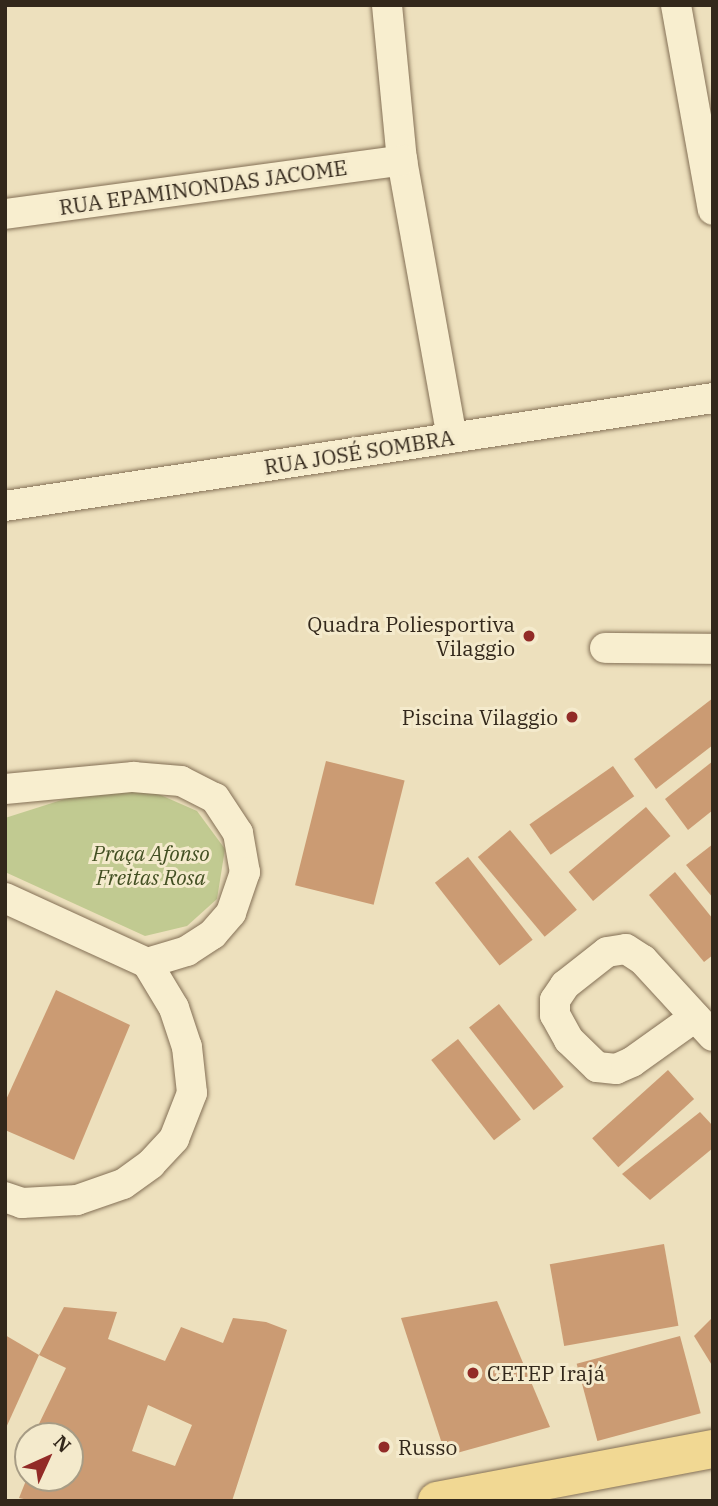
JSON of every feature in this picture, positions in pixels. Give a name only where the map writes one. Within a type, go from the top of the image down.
[{"type":"main road","points":[[437,1501],[713,1449]]},
{"type":"street","points":[[387,5],[402,160],[452,438]]},
{"type":"street","points":[[676,5],[713,210]]},
{"type":"street","name":"RUA EPAMINONDAS JACOME","points":[[5,214],[402,160]]},
{"type":"street","name":"RUA JOSÉ SOMBRA","points":[[5,506],[713,398]]},
{"type":"street","points":[[605,648],[713,649]]},
{"type":"street","points":[[5,789],[134,777],[181,781],[215,798],[238,832],[245,872],[231,913],[213,934],[187,951],[147,963]]},
{"type":"street","points":[[5,898],[147,963],[174,1008],[187,1047],[192,1093],[174,1139],[151,1164],[123,1184],[77,1200],[22,1203],[5,1197]]},
{"type":"street","points":[[626,949],[643,960],[704,1027],[616,1069],[597,1067],[569,1040],[555,1015],[555,999],[565,985],[607,952],[626,949]]},
{"type":"green space","name":"Praça Afonso Freitas Rosa","points":[[93,790],[156,793],[197,811],[225,849],[217,899],[187,926],[145,936],[5,872],[5,818]]},
{"type":"building","points":[[713,698],[713,745],[656,789],[634,759]]},
{"type":"building","points":[[326,761],[405,781],[374,905],[295,885]]},
{"type":"building","points":[[713,761],[713,810],[688,830],[665,799]]},
{"type":"building","points":[[613,766],[634,796],[551,855],[529,825]]},
{"type":"building","points":[[646,807],[670,836],[593,901],[569,872]]},
{"type":"building","points":[[510,830],[577,910],[545,937],[478,857]]},
{"type":"building","points":[[713,844],[713,898],[686,865]]},
{"type":"building","points":[[468,857],[533,940],[500,966],[435,883]]},
{"type":"building","points":[[675,872],[713,919],[713,955],[704,962],[649,895]]},
{"type":"building","points":[[56,990],[130,1025],[74,1160],[5,1130],[5,1102]]},
{"type":"building","points":[[499,1004],[564,1087],[534,1110],[469,1027]]},
{"type":"building","points":[[458,1039],[521,1119],[494,1140],[431,1060]]},
{"type":"building","points":[[668,1070],[694,1099],[618,1167],[592,1138]]},
{"type":"building","points":[[700,1112],[713,1126],[713,1148],[650,1200],[622,1174]]},
{"type":"building","points":[[664,1244],[678,1326],[564,1346],[550,1264]]},
{"type":"building","name":"CETEP Irajá","points":[[497,1301],[550,1427],[446,1456],[401,1318]]},
{"type":"building","points":[[64,1307],[117,1312],[108,1339],[165,1361],[181,1327],[223,1343],[233,1318],[266,1322],[287,1330],[232,1501],[33,1501],[19,1498],[21,1492],[84,1492],[84,1422],[40,1422],[66,1368],[39,1355]],"holes":[[[148,1405],[192,1425],[175,1466],[132,1451]]]},
{"type":"building","points":[[713,1317],[713,1367],[694,1336]]},
{"type":"building","points":[[5,1335],[39,1355],[5,1430]]},
{"type":"building","points":[[680,1336],[701,1413],[597,1441],[577,1364]]},
{"type":"place","name":"Quadra Poliesportiva Vilaggio","points":[[529,636]]},
{"type":"place","name":"Piscina Vilaggio","points":[[572,717]]},
{"type":"place","name":"CETEP Irajá","points":[[473,1373]]},
{"type":"place","name":"Russo","points":[[384,1447]]}]
